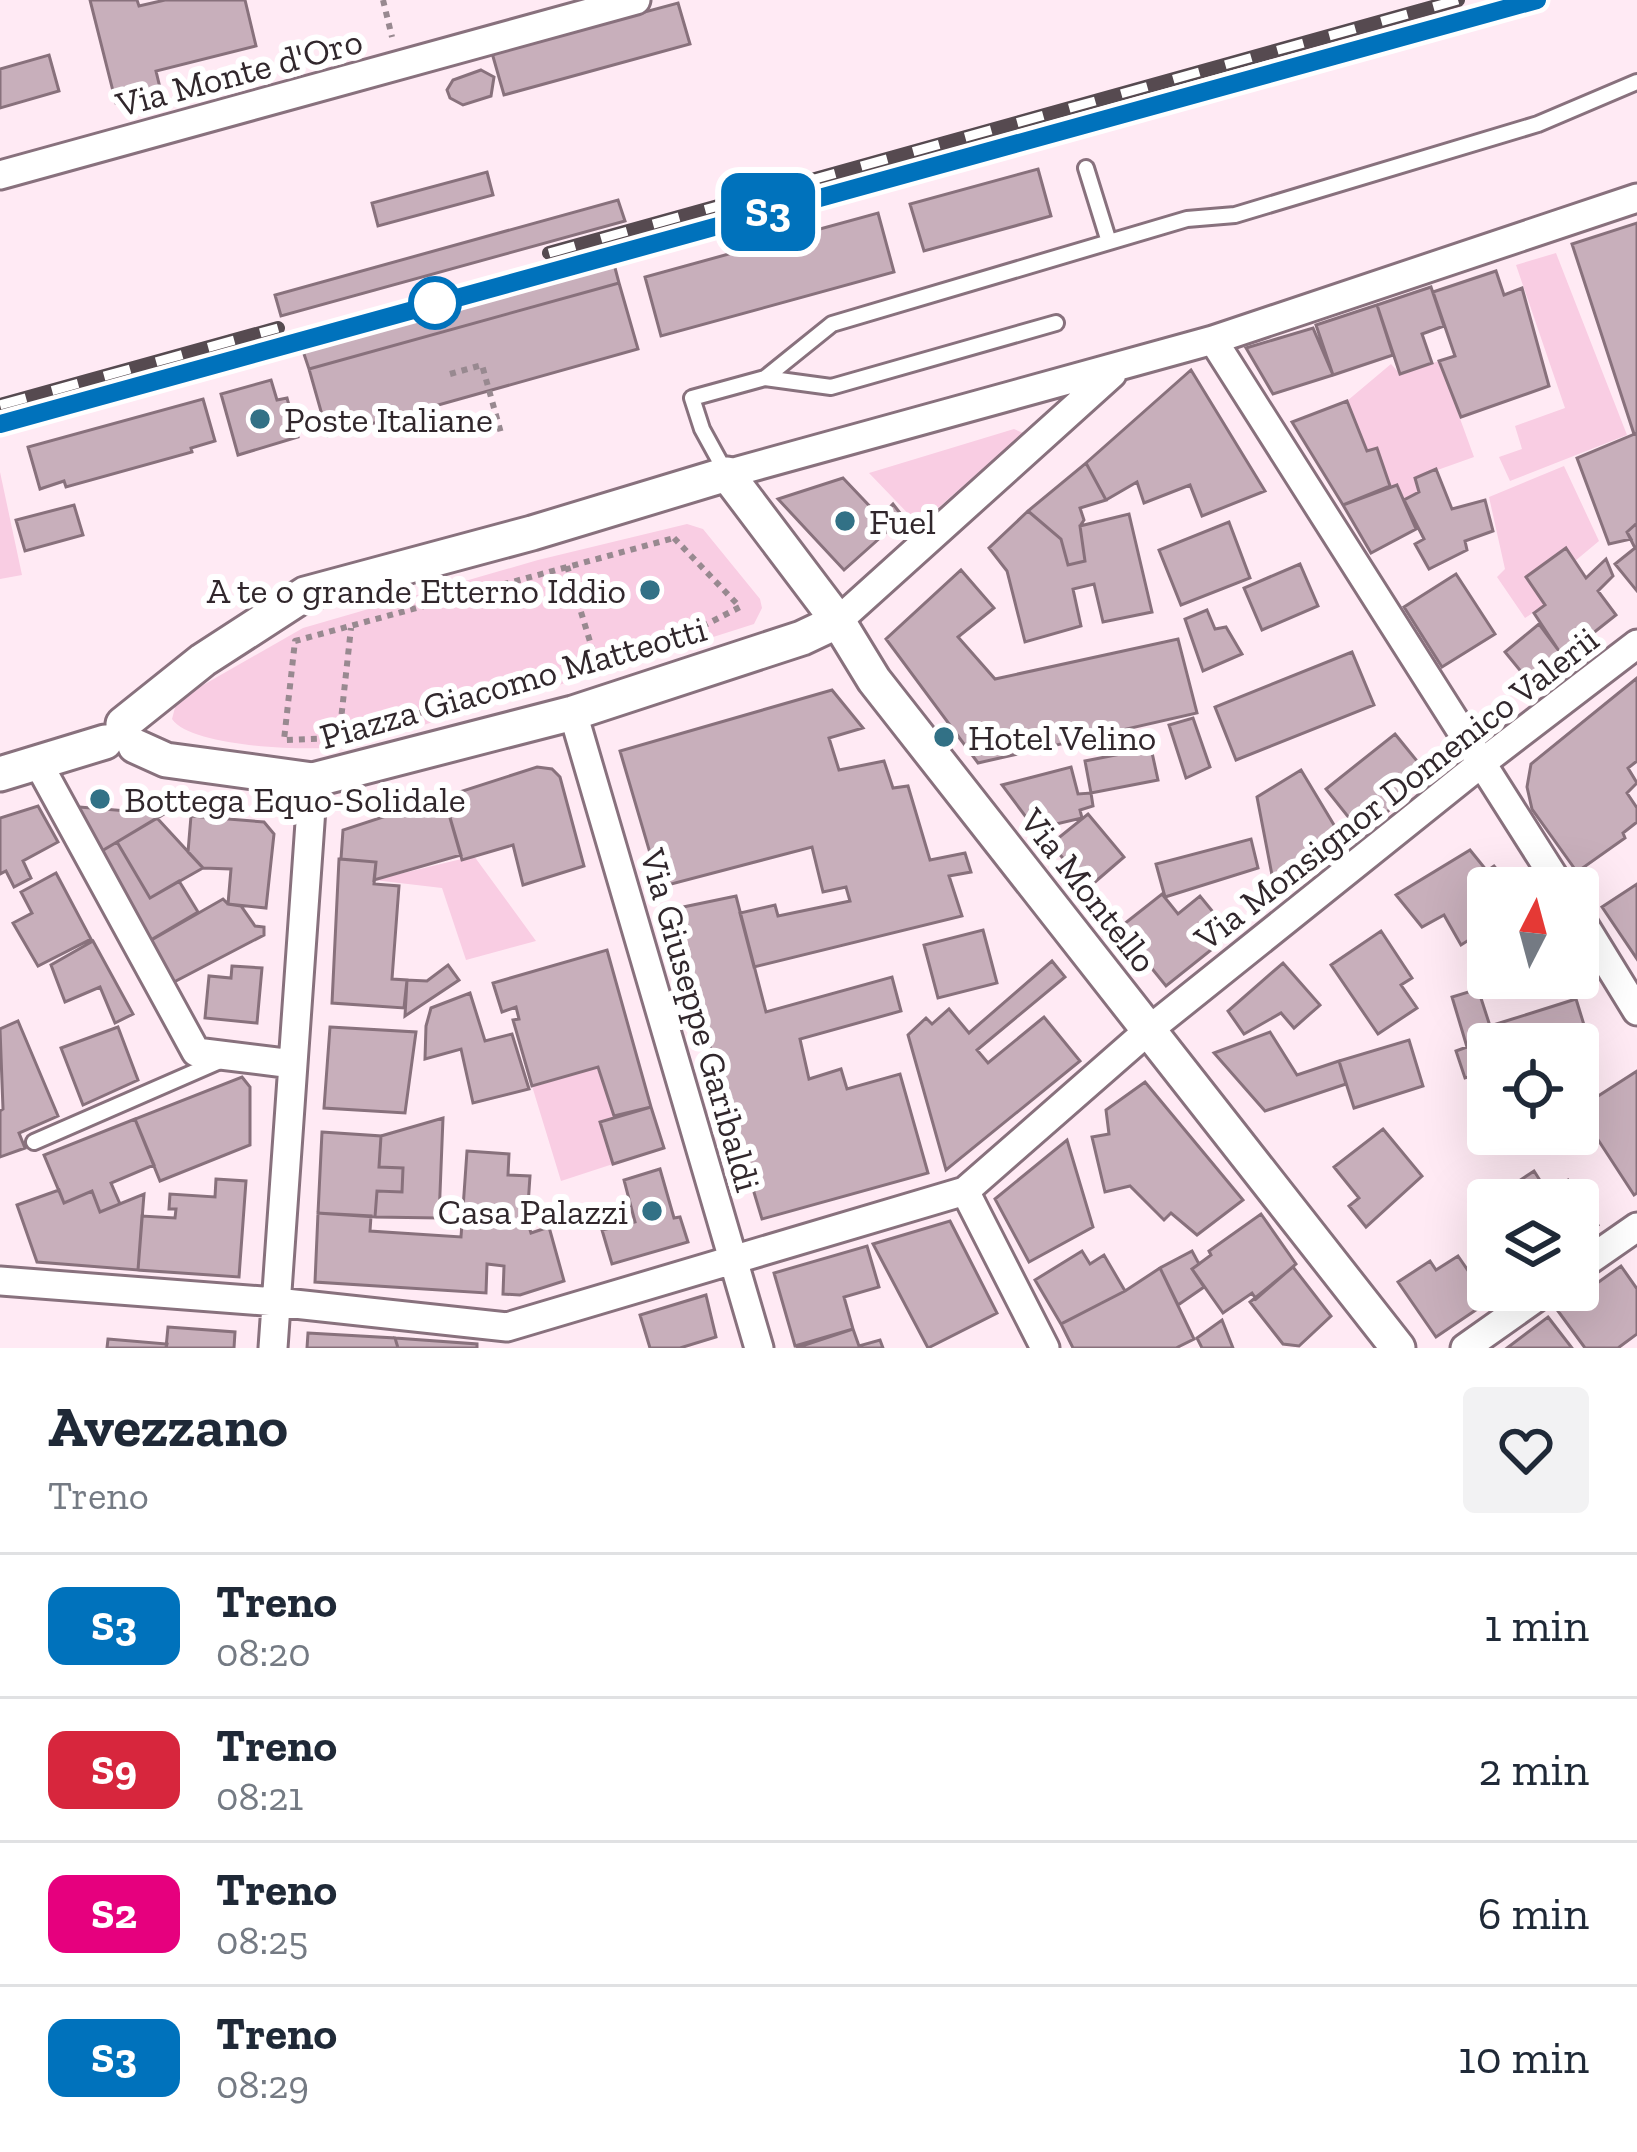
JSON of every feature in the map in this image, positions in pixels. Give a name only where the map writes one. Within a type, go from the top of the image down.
[{"type":"street","name":"Via Monte d'Oro","points":[[0,175],[636,0]]},
{"type":"street","points":[[0,774],[121,738],[203,660],[305,594],[1214,340],[1637,198]]},
{"type":"street","points":[[1214,340],[1548,867]]},
{"type":"street","points":[[838,621],[1120,367]]},
{"type":"street","name":"Via Montello","points":[[727,474],[838,621],[874,680],[1398,1348]]},
{"type":"street","name":"Piazza Giacomo Matteotti","points":[[121,738],[166,760],[313,780],[572,713],[802,638],[838,621]]},
{"type":"street","name":"Via Monsignor Domenico Valerii","points":[[0,1281],[276,1302],[508,1337],[734,1260],[964,1191],[1150,1029],[1637,644]]},
{"type":"street","name":"Via Giuseppe Garibaldi","points":[[572,713],[759,1348]]},
{"type":"street","points":[[37,760],[196,1052],[293,1064]]},
{"type":"street","points":[[273,1348],[313,780]]},
{"type":"street","points":[[1599,949],[1637,1011]]},
{"type":"street","points":[[964,1191],[1045,1348]]},
{"type":"street","points":[[1599,1253],[1637,1227]]},
{"type":"street","points":[[1465,1348],[1517,1311]]},
{"type":"lane","points":[[765,378],[832,324],[1187,220],[1234,215],[1538,124],[1637,82]]},
{"type":"lane","points":[[1086,168],[1109,242]]},
{"type":"lane","points":[[727,474],[702,429],[692,398],[765,378],[831,387],[1056,322]]},
{"type":"lane","points":[[34,1142],[227,1058]]},
{"type":"path","points":[[383,0],[395,47]]},
{"type":"path","points":[[450,374],[482,365],[501,433]]},
{"type":"path","points":[[674,538],[740,607],[707,624],[339,738],[284,740],[295,641],[351,627],[674,538]]},
{"type":"path","points":[[567,566],[595,658]]},
{"type":"path","points":[[339,738],[351,627]]},
{"type":"shaded area","points":[[1556,253],[1627,435],[1510,481],[1499,457],[1522,449],[1515,426],[1565,408],[1516,265]]},
{"type":"shaded area","points":[[1439,361],[1474,457],[1415,478],[1419,492],[1404,500],[1397,486],[1390,486],[1377,449],[1367,451],[1347,401],[1391,364],[1400,374]]},
{"type":"shaded area","points":[[1014,429],[1023,433],[919,525],[869,473]]},
{"type":"shaded area","points":[[1564,466],[1599,541],[1575,561],[1565,548],[1527,576],[1545,605],[1525,618],[1497,577],[1505,569],[1489,497]]},
{"type":"shaded area","points":[[0,472],[22,575],[0,579]]},
{"type":"shaded area","points":[[687,524],[703,529],[760,599],[762,608],[754,624],[353,745],[250,745],[201,736],[172,719],[177,700],[303,628],[538,560]]},
{"type":"shaded area","points":[[474,856],[536,941],[466,960],[442,888],[374,880]]},
{"type":"shaded area","points":[[598,1067],[614,1118],[600,1123],[613,1164],[561,1181],[532,1086]]},
{"type":"building","points":[[90,0],[137,0],[139,6],[165,0],[245,0],[256,46],[156,71],[161,92],[116,103]]},
{"type":"building","points":[[678,3],[690,44],[504,95],[492,53]]},
{"type":"building","points":[[49,55],[59,91],[0,108],[0,69]]},
{"type":"building","points":[[481,70],[494,77],[491,96],[463,105],[450,98],[447,90],[453,80]]},
{"type":"building","points":[[1038,169],[1051,216],[924,251],[910,204]]},
{"type":"building","points":[[487,172],[493,195],[378,226],[372,203]]},
{"type":"building","points":[[618,200],[625,221],[281,316],[275,295]]},
{"type":"building","points":[[878,213],[894,272],[661,336],[645,277]]},
{"type":"building","points":[[1637,223],[1637,433],[1634,434],[1572,244]]},
{"type":"building","points":[[614,264],[619,283],[309,369],[303,351]]},
{"type":"building","points":[[1496,271],[1504,295],[1522,288],[1549,386],[1461,417],[1439,361],[1455,356],[1433,292]]},
{"type":"building","points":[[619,283],[638,349],[328,436],[309,369]]},
{"type":"building","points":[[1431,287],[1444,326],[1422,334],[1432,363],[1400,374],[1377,305]]},
{"type":"building","points":[[1377,305],[1393,355],[1333,375],[1316,325]]},
{"type":"building","points":[[1313,328],[1333,375],[1273,394],[1246,348]]},
{"type":"building","points":[[1191,370],[1265,491],[1202,516],[1190,485],[1144,503],[1137,482],[1106,500],[1086,463]]},
{"type":"building","name":"Poste Italiane","points":[[271,380],[277,400],[287,398],[298,437],[238,455],[221,394]]},
{"type":"building","points":[[203,399],[215,441],[191,448],[192,452],[66,487],[64,481],[40,489],[28,447]]},
{"type":"building","points":[[1347,401],[1367,451],[1377,448],[1390,486],[1343,505],[1292,422]]},
{"type":"building","points":[[1637,433],[1637,523],[1627,532],[1631,539],[1609,544],[1577,458]]},
{"type":"building","points":[[1086,463],[1106,500],[1080,508],[1085,561],[1068,565],[1061,539],[1028,511]]},
{"type":"building","points":[[1436,469],[1452,509],[1485,500],[1493,531],[1465,541],[1467,550],[1429,569],[1415,544],[1424,539],[1404,500],[1419,492],[1415,478]]},
{"type":"building","name":"Fuel","points":[[843,478],[880,517],[893,504],[900,513],[888,525],[891,528],[844,570],[778,499]]},
{"type":"building","points":[[1397,485],[1416,529],[1371,553],[1343,505]]},
{"type":"building","points":[[74,505],[83,535],[25,551],[16,520]]},
{"type":"building","points":[[1028,511],[1061,539],[1068,565],[1085,561],[1080,526],[1129,514],[1152,612],[1103,622],[1094,584],[1073,589],[1081,626],[1025,642],[1007,571],[989,548]]},
{"type":"building","points":[[1229,522],[1250,578],[1181,605],[1159,550]]},
{"type":"building","points":[[1637,523],[1637,591],[1615,564],[1635,548],[1627,532]]},
{"type":"building","points":[[1566,548],[1586,578],[1606,559],[1613,576],[1598,591],[1616,615],[1563,657],[1534,613],[1545,605],[1526,577]]},
{"type":"building","points":[[1300,564],[1318,606],[1262,630],[1244,588]]},
{"type":"building","points":[[961,570],[994,608],[958,637],[995,679],[1178,639],[1197,713],[978,763],[886,639]]},
{"type":"building","points":[[1456,574],[1495,634],[1442,667],[1404,607]]},
{"type":"building","points":[[1207,610],[1215,629],[1226,627],[1242,654],[1203,671],[1185,619]]},
{"type":"building","points":[[1539,624],[1568,663],[1536,690],[1505,652]]},
{"type":"building","points":[[1352,652],[1374,705],[1236,760],[1215,707]]},
{"type":"building","points":[[1637,678],[1637,761],[1628,768],[1637,783],[1627,793],[1637,808],[1637,822],[1623,833],[1625,838],[1584,867],[1573,867],[1532,809],[1527,787],[1531,764]]},
{"type":"building","points":[[832,690],[863,728],[829,738],[839,770],[884,761],[893,788],[908,786],[930,860],[965,853],[971,872],[949,876],[962,916],[754,967],[740,913],[775,905],[778,916],[850,901],[846,887],[823,892],[812,847],[660,887],[620,751]]},
{"type":"building","points":[[1193,718],[1210,767],[1186,778],[1169,725]]},
{"type":"building","points":[[1395,734],[1430,777],[1361,833],[1326,789]]},
{"type":"building","points":[[1151,748],[1158,780],[1091,793],[1085,761]]},
{"type":"building","points":[[537,767],[552,769],[560,777],[584,866],[523,885],[513,845],[462,860],[444,797]]},
{"type":"building","points":[[1071,767],[1078,794],[1091,793],[1093,806],[1080,810],[1082,818],[1035,829],[1002,785]]},
{"type":"building","points":[[1301,770],[1340,835],[1301,856],[1304,869],[1272,875],[1257,797]]},
{"type":"building","points":[[444,797],[461,855],[374,880],[376,862],[341,859],[343,830]]},
{"type":"building","points":[[38,806],[58,842],[23,861],[31,878],[14,887],[6,871],[0,874],[0,818]]},
{"type":"building","points":[[79,807],[164,814],[95,855],[72,816]]},
{"type":"building","points":[[1088,814],[1124,857],[1088,888],[1051,844]]},
{"type":"building","points":[[191,816],[264,822],[274,834],[266,908],[228,904],[231,869],[203,868],[188,852]]},
{"type":"building","points":[[157,818],[203,868],[150,898],[117,842]]},
{"type":"building","points":[[1251,839],[1258,868],[1165,897],[1156,864]]},
{"type":"building","points":[[117,842],[150,898],[179,881],[198,912],[144,944],[95,855]]},
{"type":"building","points":[[1470,850],[1484,867],[1467,867],[1467,941],[1461,945],[1444,915],[1422,927],[1396,895]]},
{"type":"building","points":[[339,859],[376,862],[374,884],[399,886],[392,979],[407,980],[404,1008],[332,1003]]},
{"type":"building","points":[[56,873],[91,939],[38,966],[13,923],[32,913],[21,892]]},
{"type":"building","points":[[1637,884],[1637,959],[1602,907]]},
{"type":"building","points":[[1162,894],[1178,914],[1200,896],[1231,934],[1166,986],[1119,928]]},
{"type":"building","points":[[736,896],[766,1012],[892,977],[901,1011],[800,1039],[809,1079],[841,1069],[847,1089],[900,1074],[928,1173],[762,1219],[669,910]]},
{"type":"building","points":[[223,899],[241,906],[255,926],[264,927],[264,935],[172,983],[148,942]]},
{"type":"building","points":[[983,930],[997,983],[938,998],[924,945]]},
{"type":"building","points":[[1381,931],[1412,978],[1401,985],[1417,1008],[1378,1034],[1331,965]]},
{"type":"building","points":[[93,941],[133,1014],[115,1023],[100,987],[65,1002],[51,965]]},
{"type":"building","points":[[607,950],[651,1107],[614,1116],[598,1067],[532,1086],[513,1020],[519,1019],[516,1007],[502,1012],[493,983]]},
{"type":"building","points":[[1052,961],[1065,977],[977,1050],[988,1063],[1044,1017],[1080,1061],[946,1170],[908,1035],[926,1018],[932,1024],[949,1009],[969,1033]]},
{"type":"building","points":[[1283,963],[1320,1005],[1294,1028],[1281,1013],[1244,1034],[1228,1011]]},
{"type":"building","points":[[448,965],[459,980],[405,1016],[407,980],[427,981]]},
{"type":"building","points":[[232,966],[262,968],[257,1023],[205,1018],[209,976],[231,978]]},
{"type":"building","points":[[1467,992],[1467,999],[1481,999],[1489,1023],[1467,1023],[1467,1047],[1452,997]]},
{"type":"building","points":[[470,993],[485,1041],[512,1034],[529,1089],[473,1103],[461,1049],[425,1059],[431,1008]]},
{"type":"building","points":[[1576,999],[1583,1023],[1500,1023]]},
{"type":"building","points":[[18,1021],[58,1116],[19,1133],[25,1148],[0,1157],[0,1029]]},
{"type":"building","points":[[118,1027],[138,1080],[83,1105],[61,1048]]},
{"type":"building","points":[[330,1027],[416,1032],[405,1113],[324,1108]]},
{"type":"building","points":[[1270,1032],[1297,1075],[1339,1061],[1346,1084],[1265,1111],[1214,1053]]},
{"type":"building","points":[[1409,1040],[1423,1086],[1354,1108],[1339,1061]]},
{"type":"building","points":[[1467,1047],[1467,1077],[1465,1078],[1456,1051]]},
{"type":"building","points":[[1637,1071],[1634,1195],[1599,1141],[1599,1095]]},
{"type":"building","points":[[242,1077],[250,1087],[250,1145],[160,1181],[135,1119]]},
{"type":"building","points":[[1145,1082],[1243,1200],[1197,1235],[1171,1213],[1164,1220],[1130,1186],[1105,1192],[1092,1137],[1109,1134],[1106,1110]]},
{"type":"building","points":[[651,1107],[664,1148],[613,1164],[600,1122]]},
{"type":"building","points":[[443,1118],[439,1218],[375,1217],[377,1191],[402,1192],[403,1168],[379,1167],[381,1136]]},
{"type":"building","points":[[135,1119],[154,1165],[111,1183],[120,1204],[100,1212],[92,1191],[64,1203],[44,1155]]},
{"type":"building","points":[[1383,1129],[1422,1176],[1366,1227],[1349,1206],[1359,1198],[1334,1167]]},
{"type":"building","points":[[322,1132],[381,1136],[379,1167],[403,1168],[402,1192],[377,1191],[375,1217],[318,1213]]},
{"type":"building","points":[[1067,1140],[1093,1227],[1029,1262],[995,1199]]},
{"type":"building","points":[[467,1151],[509,1154],[508,1175],[530,1176],[527,1220],[531,1233],[549,1227],[564,1281],[520,1295],[503,1294],[504,1266],[487,1264],[486,1293],[315,1282],[318,1213],[371,1216],[370,1231],[461,1237]]},
{"type":"building","name":"Casa Palazzi","points":[[660,1169],[674,1218],[680,1217],[688,1242],[612,1264],[602,1230],[635,1222],[624,1180]]},
{"type":"building","points":[[216,1179],[246,1181],[239,1277],[138,1270],[142,1216],[175,1218],[176,1209],[169,1209],[170,1194],[215,1197]]},
{"type":"building","points":[[59,1190],[64,1203],[92,1191],[100,1212],[144,1194],[138,1270],[37,1262],[17,1205]]},
{"type":"building","points":[[1261,1214],[1296,1264],[1256,1299],[1252,1293],[1223,1313],[1192,1269]]},
{"type":"building","points":[[950,1221],[997,1313],[928,1348],[873,1244]]},
{"type":"building","points":[[867,1246],[879,1287],[844,1297],[853,1329],[795,1346],[774,1273]]},
{"type":"building","points":[[1082,1251],[1090,1264],[1104,1255],[1125,1291],[1061,1324],[1035,1280]]},
{"type":"building","points":[[1192,1251],[1199,1264],[1192,1269],[1204,1287],[1178,1305],[1160,1268]]},
{"type":"building","points":[[1458,1256],[1467,1269],[1467,1311],[1474,1311],[1436,1337],[1398,1282],[1430,1261],[1436,1270]]},
{"type":"building","points":[[1621,1266],[1637,1289],[1637,1334],[1618,1348],[1585,1348],[1558,1311],[1599,1311],[1599,1282]]},
{"type":"building","points":[[1293,1267],[1331,1316],[1299,1346],[1283,1344],[1250,1302]]},
{"type":"building","points":[[1160,1268],[1194,1339],[1176,1348],[1073,1348],[1061,1324]]},
{"type":"building","points":[[706,1295],[716,1337],[680,1348],[650,1348],[640,1315]]},
{"type":"building","points":[[1548,1317],[1572,1348],[1507,1348]]},
{"type":"building","points":[[1222,1320],[1233,1348],[1202,1348],[1197,1338]]},
{"type":"building","points":[[168,1327],[235,1332],[234,1348],[166,1348]]},
{"type":"building","points":[[853,1329],[859,1346],[880,1340],[883,1348],[796,1348]]},
{"type":"building","points":[[308,1333],[395,1338],[398,1348],[307,1348]]},
{"type":"building","points":[[395,1338],[477,1344],[477,1348],[398,1348]]},
{"type":"building","points":[[108,1339],[167,1344],[166,1348],[107,1348]]},
{"type":"railway","points":[[549,253],[1458,0]]},
{"type":"railway","points":[[0,424],[1537,0]]},
{"type":"railway","points":[[0,405],[278,328]]},
{"type":"train","name":"S3","points":[[0,424],[1537,0]]},
{"type":"place","name":"Poste Italiane","points":[[260,419]]},
{"type":"place","name":"Fuel","points":[[845,521]]},
{"type":"place","name":"A te o grande Etterno Iddio","points":[[650,590]]},
{"type":"place","name":"Hotel Velino","points":[[944,737]]},
{"type":"place","name":"Bottega Equo-Solidale","points":[[100,799]]},
{"type":"place","name":"Casa Palazzi","points":[[652,1211]]}]
